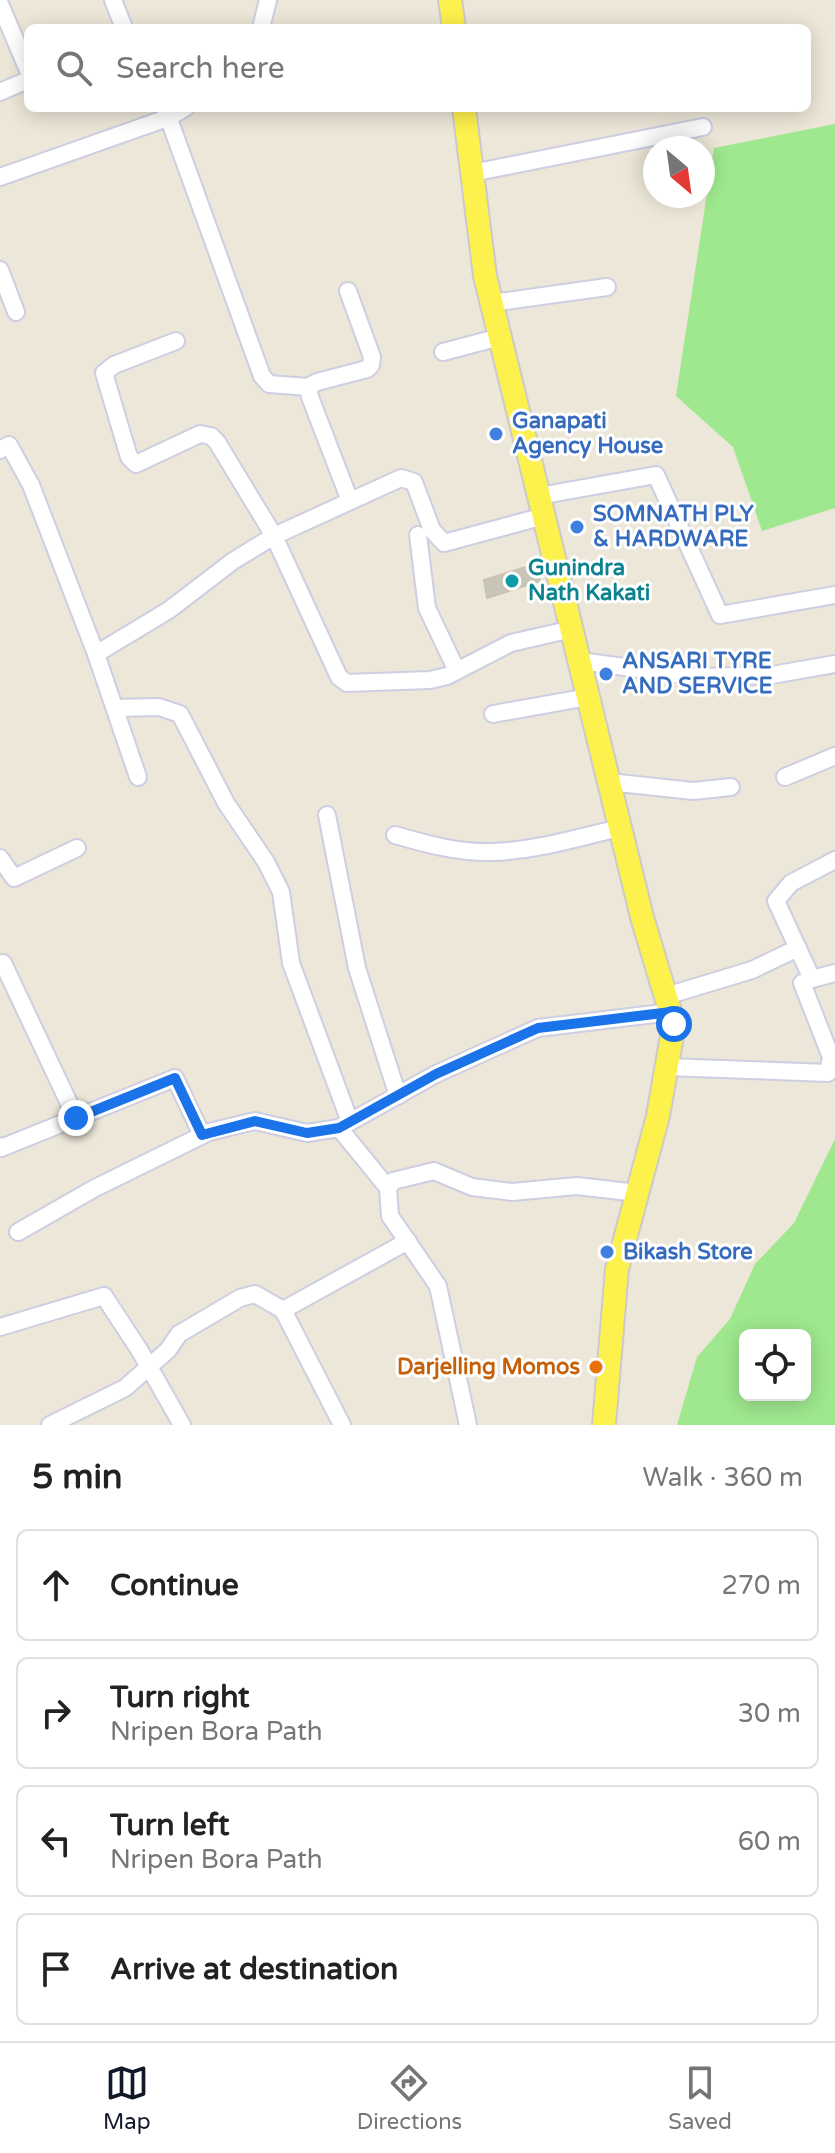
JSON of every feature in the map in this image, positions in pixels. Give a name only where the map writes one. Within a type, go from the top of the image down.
[{"type":"main road","points":[[450,0],[453,24]]},
{"type":"main road","points":[[464,112],[485,276],[620,828],[674,1024],[658,1116],[617,1269],[604,1425]]},
{"type":"street","points":[[113,0],[122,24]]},
{"type":"street","points":[[0,4],[24,61]]},
{"type":"street","points":[[262,24],[265,4]]},
{"type":"street","points":[[0,92],[24,82]]},
{"type":"street","points":[[0,177],[170,112]]},
{"type":"street","points":[[173,112],[262,376],[269,384],[308,387],[367,369],[371,365],[372,357],[348,291]]},
{"type":"street","points":[[472,173],[703,127]]},
{"type":"street","points":[[0,270],[16,312]]},
{"type":"street","points":[[492,303],[607,287]]},
{"type":"street","points":[[443,352],[500,337]]},
{"type":"street","points":[[176,341],[114,365],[104,373],[129,457],[136,464],[200,434],[211,436],[274,536],[339,677],[347,683],[430,680],[447,676],[511,643],[572,629]]},
{"type":"street","points":[[308,387],[350,501]]},
{"type":"street","points":[[0,450],[9,445],[31,485],[96,654],[138,777]]},
{"type":"street","points":[[96,654],[169,610],[233,561],[274,536],[401,478],[414,482],[432,530],[444,543],[542,506],[656,475],[720,615],[835,595]]},
{"type":"street","points":[[418,535],[427,608],[457,671]]},
{"type":"street","points":[[580,661],[698,677],[772,675],[835,664]]},
{"type":"street","points":[[493,714],[588,697]]},
{"type":"street","points":[[115,708],[159,707],[180,714],[226,803],[266,862],[281,892],[291,963],[344,1125],[388,1188],[390,1216],[438,1286],[468,1425]]},
{"type":"street","points":[[785,777],[835,756]]},
{"type":"street","points":[[609,782],[693,791],[731,787]]},
{"type":"street","points":[[327,815],[357,968],[398,1096]]},
{"type":"street","points":[[395,835],[441,847],[492,852],[620,828]]},
{"type":"street","points":[[0,858],[7,881],[77,848]]},
{"type":"street","points":[[835,860],[791,883],[776,901],[812,979],[835,973]]},
{"type":"street","points":[[18,1232],[95,1188],[202,1135],[255,1121],[307,1133],[344,1125],[436,1074],[538,1028],[668,1004],[798,948]]},
{"type":"street","points":[[0,964],[3,963],[76,1118]]},
{"type":"street","points":[[667,1067],[832,1072],[831,1057],[802,983]]},
{"type":"street","points":[[0,1146],[175,1078],[202,1135]]},
{"type":"street","points":[[388,1188],[393,1181],[434,1171],[472,1187],[512,1192],[577,1186],[637,1193]]},
{"type":"street","points":[[283,1310],[408,1241]]},
{"type":"street","points":[[50,1425],[125,1388],[168,1350],[179,1334],[240,1298],[255,1294],[283,1310],[342,1425]]},
{"type":"street","points":[[0,1327],[104,1296],[182,1425]]},
{"type":"green space","points":[[835,124],[835,508],[762,531],[733,447],[676,396],[705,208],[715,208],[715,148]]},
{"type":"green space","points":[[835,1139],[835,1425],[677,1425],[697,1357],[730,1319],[755,1264],[794,1223]]},
{"type":"building","name":"Gunindra Nath Kakati","points":[[536,564],[540,581],[487,598],[484,580]]},
{"type":"place","name":"Ganapati Agency House","points":[[496,434]]},
{"type":"place","name":"SOMNATH PLY & HARDWARE","points":[[577,527]]},
{"type":"place","name":"Gunindra Nath Kakati","points":[[512,581]]},
{"type":"place","name":"ANSARI TYRE AND SERVICE","points":[[606,674]]},
{"type":"place","name":"Bikash Store","points":[[607,1252]]},
{"type":"place","name":"Darjelling Momos","points":[[596,1367]]},
{"type":"route","points":[[76,1118],[175,1078],[202,1135],[255,1121],[307,1133],[339,1128],[436,1074],[538,1028],[671,1012],[674,1024]]}]
